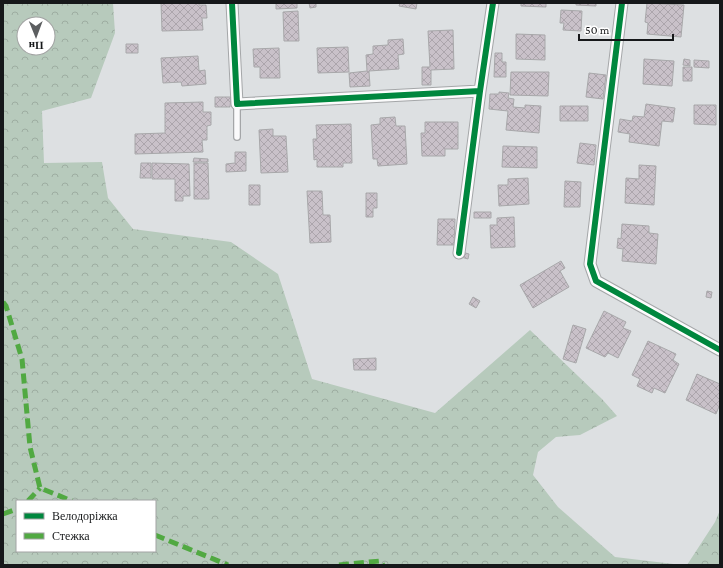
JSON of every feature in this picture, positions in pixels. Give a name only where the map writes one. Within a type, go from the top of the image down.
[{"type":"street","points":[[232,3],[237,104],[480,91]]},
{"type":"street","points":[[459,253],[492,3]]},
{"type":"street","points":[[622,3],[590,264],[596,281],[720,350]]},
{"type":"lane","points":[[237,104],[237,137]]},
{"type":"green space","points":[[3,3],[113,3],[115,33],[91,98],[42,111],[44,163],[102,162],[108,198],[133,229],[231,242],[278,274],[312,379],[435,413],[530,330],[602,399],[617,416],[580,435],[556,437],[538,452],[533,475],[558,507],[615,557],[682,565],[3,565]]},
{"type":"green space","points":[[720,510],[720,565],[687,565],[715,522]]},
{"type":"building","points":[[161,3],[199,3],[199,5],[206,5],[207,18],[202,18],[203,30],[162,31]]},
{"type":"building","points":[[276,3],[297,3],[297,8],[276,9]]},
{"type":"building","points":[[309,3],[316,3],[316,7],[310,8]]},
{"type":"building","points":[[400,3],[417,3],[416,9],[399,6]]},
{"type":"building","points":[[521,3],[546,3],[546,7],[521,6]]},
{"type":"building","points":[[576,3],[596,3],[596,6],[576,5]]},
{"type":"building","points":[[647,3],[684,5],[681,37],[647,34],[648,23],[645,22]]},
{"type":"building","points":[[561,10],[582,11],[581,31],[563,30],[564,23],[560,23]]},
{"type":"building","points":[[298,11],[299,41],[284,41],[283,12]]},
{"type":"building","points":[[453,30],[454,69],[431,70],[431,85],[422,85],[422,67],[430,67],[428,31]]},
{"type":"building","points":[[516,34],[545,35],[545,60],[516,59]]},
{"type":"building","points":[[403,39],[404,54],[398,55],[399,69],[369,71],[370,86],[350,87],[349,73],[367,71],[366,55],[373,54],[373,46],[388,45],[388,40]]},
{"type":"building","points":[[126,44],[138,44],[138,53],[126,53]]},
{"type":"building","points":[[348,47],[349,72],[318,73],[317,48]]},
{"type":"building","points":[[279,48],[280,78],[260,78],[260,67],[254,67],[253,49]]},
{"type":"building","points":[[495,53],[502,53],[502,62],[506,62],[506,77],[494,77]]},
{"type":"building","points":[[198,56],[199,71],[205,70],[206,84],[182,86],[181,82],[163,83],[161,58]]},
{"type":"building","points":[[644,59],[674,61],[672,86],[643,84]]},
{"type":"building","points":[[684,59],[690,60],[690,66],[683,65]]},
{"type":"building","points":[[694,60],[709,61],[709,68],[694,67]]},
{"type":"building","points":[[683,67],[692,67],[692,81],[683,81]]},
{"type":"building","points":[[511,72],[549,72],[548,96],[510,95]]},
{"type":"building","points":[[589,73],[606,75],[603,99],[586,97]]},
{"type":"building","points":[[499,92],[509,93],[508,98],[514,99],[513,107],[525,108],[525,105],[541,106],[539,133],[506,130],[508,111],[489,109],[490,94],[499,94]]},
{"type":"building","points":[[215,97],[231,97],[230,107],[215,107]]},
{"type":"building","points":[[203,102],[203,112],[211,112],[211,125],[207,126],[207,140],[202,140],[203,152],[135,154],[135,134],[165,133],[165,103]]},
{"type":"building","points":[[646,104],[675,108],[673,122],[662,121],[659,146],[629,142],[630,134],[618,132],[620,119],[632,121],[633,116],[644,117]]},
{"type":"building","points":[[694,105],[716,105],[716,125],[694,124]]},
{"type":"building","points":[[560,106],[588,106],[588,121],[560,121]]},
{"type":"building","points":[[395,117],[396,126],[405,126],[407,164],[378,166],[377,159],[373,159],[371,125],[380,124],[380,118]]},
{"type":"building","points":[[425,122],[458,122],[458,149],[445,149],[445,156],[422,156],[421,133],[425,133]]},
{"type":"building","points":[[351,124],[352,163],[343,163],[343,167],[317,167],[317,159],[314,160],[313,139],[317,139],[316,125]]},
{"type":"building","points":[[273,129],[273,136],[286,136],[288,172],[261,173],[259,130]]},
{"type":"building","points":[[580,143],[596,145],[594,165],[577,163]]},
{"type":"building","points":[[503,146],[537,147],[537,168],[502,167]]},
{"type":"building","points":[[235,152],[246,152],[246,171],[226,172],[226,164],[235,163]]},
{"type":"building","points":[[194,158],[208,159],[208,162],[193,162]]},
{"type":"building","points":[[141,163],[151,163],[151,178],[140,178]]},
{"type":"building","points":[[152,163],[189,164],[190,196],[183,196],[183,201],[175,201],[175,179],[152,179]]},
{"type":"building","points":[[194,163],[208,163],[209,199],[194,199]]},
{"type":"building","points":[[639,165],[656,166],[654,205],[625,203],[626,178],[639,179]]},
{"type":"building","points":[[528,178],[529,204],[499,206],[498,185],[508,185],[508,179]]},
{"type":"building","points":[[565,181],[581,182],[580,207],[564,207]]},
{"type":"building","points":[[249,185],[260,185],[260,205],[249,205]]},
{"type":"building","points":[[307,191],[322,191],[323,215],[330,215],[331,242],[310,243]]},
{"type":"building","points":[[366,193],[377,193],[377,208],[373,208],[373,217],[366,217]]},
{"type":"building","points":[[474,212],[491,212],[491,218],[474,218]]},
{"type":"building","points":[[514,217],[515,247],[491,248],[490,225],[497,225],[497,218]]},
{"type":"building","points":[[438,219],[455,219],[454,245],[437,245]]},
{"type":"building","points":[[622,224],[649,226],[649,233],[658,234],[656,264],[622,261],[623,249],[617,248],[618,238],[621,239]]},
{"type":"building","points":[[462,252],[469,254],[468,259],[461,257]]},
{"type":"building","points":[[561,261],[565,268],[560,271],[569,287],[533,308],[520,285]]},
{"type":"building","points":[[707,291],[712,292],[711,298],[706,297]]},
{"type":"building","points":[[473,297],[480,301],[476,308],[469,304]]},
{"type":"building","points":[[604,311],[626,322],[623,328],[631,331],[618,358],[608,353],[605,357],[586,348]]},
{"type":"building","points":[[573,325],[586,329],[576,363],[563,359]]},
{"type":"building","points":[[648,341],[676,354],[673,360],[679,364],[665,393],[654,388],[652,393],[637,386],[640,379],[632,375]]},
{"type":"building","points":[[376,358],[376,370],[354,370],[353,359]]},
{"type":"building","points":[[697,374],[720,384],[720,404],[716,414],[686,400]]},
{"type":"marked path","points":[[3,302],[6,306],[22,359],[30,447],[40,488],[70,500]]},
{"type":"marked path","points":[[29,500],[40,488]]},
{"type":"marked path","points":[[3,514],[16,509]]},
{"type":"marked path","points":[[156,535],[228,565]]},
{"type":"marked path","points":[[339,565],[380,561],[383,565]]},
{"type":"cycle path","points":[[232,3],[237,104],[480,91],[493,3]]},
{"type":"cycle path","points":[[622,3],[590,264],[596,281],[720,350]]},
{"type":"cycle path","points":[[459,253],[480,91]]}]
